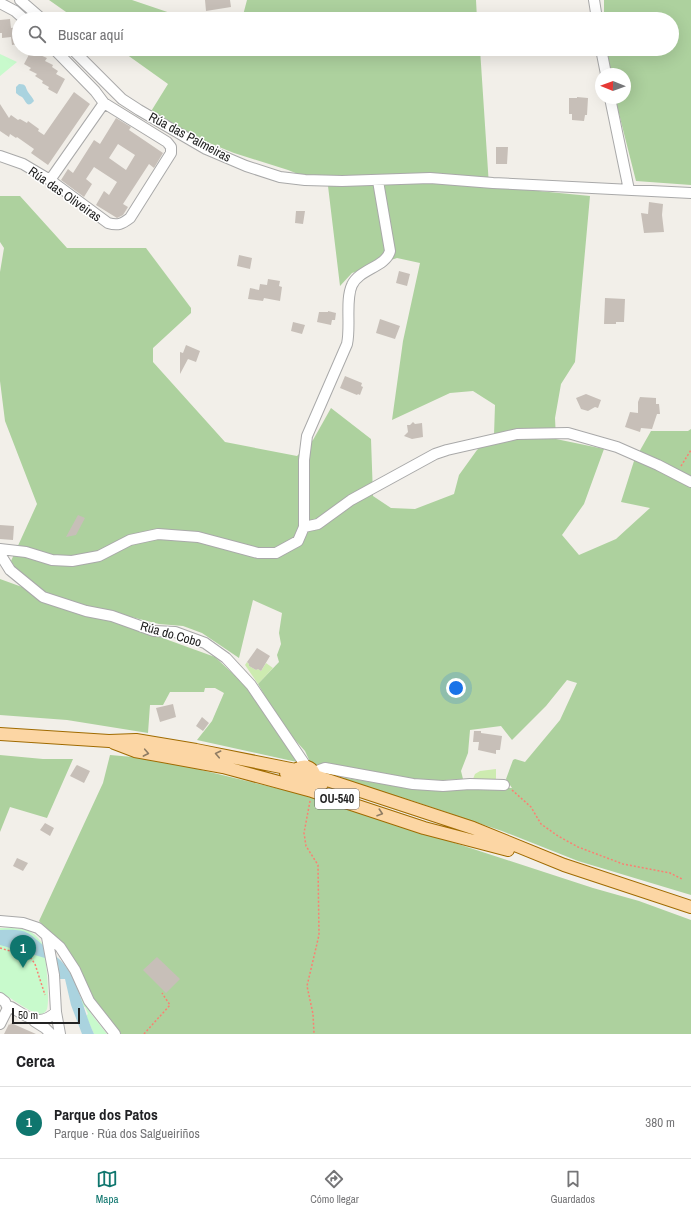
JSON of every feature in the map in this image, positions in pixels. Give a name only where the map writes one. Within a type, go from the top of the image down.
[{"type":"main road","points":[[0,726],[15,727],[29,735]]},
{"type":"main road","name":"OU-540","points":[[0,734],[109,741],[136,740],[196,750],[256,763],[311,779],[517,847],[564,865],[691,907]]},
{"type":"main road","name":"OU-540","points":[[109,741],[135,751],[223,767],[245,768],[311,779],[345,796],[362,807],[424,828],[564,865]]},
{"type":"street","points":[[20,0],[34,12]]},
{"type":"street","points":[[594,0],[597,12]]},
{"type":"street","points":[[0,3],[16,12]]},
{"type":"street","name":"Rúa das Palmeiras","points":[[61,56],[95,91],[104,103],[167,142],[171,147],[171,153],[130,218],[124,223],[117,225],[108,223]]},
{"type":"street","name":"Rúa das Palmeiras","points":[[79,56],[122,99],[157,121],[219,154],[246,166],[280,177],[342,182],[430,178],[493,183],[691,193]]},
{"type":"street","points":[[602,56],[605,68]]},
{"type":"street","points":[[50,180],[104,103]]},
{"type":"street","points":[[611,104],[629,190]]},
{"type":"street","name":"Rúa das Oliveiras","points":[[0,156],[23,164],[50,180],[108,223]]},
{"type":"street","points":[[0,549],[26,552],[52,560],[72,561],[99,556],[130,540],[158,534],[198,537],[258,553],[276,553],[298,541],[304,527],[304,450],[308,436],[347,344],[349,335],[349,296],[352,285],[362,273],[384,261],[389,256],[390,251],[378,180]]},
{"type":"street","points":[[304,527],[318,524],[351,500],[435,454],[517,434],[568,433],[617,447],[691,482]]},
{"type":"street","name":"Rúa do Cobo","points":[[0,554],[10,570],[43,597],[86,611],[112,616],[154,631],[175,632],[206,643],[226,658],[251,685],[311,779]]},
{"type":"street","points":[[311,779],[325,768],[413,784],[443,786],[470,784],[504,785]]},
{"type":"street","points":[[0,920],[23,923],[38,928],[60,947],[75,970],[89,1001],[115,1034]]},
{"type":"street","points":[[47,937],[54,975],[56,1012],[60,1034]]},
{"type":"street","points":[[0,998],[5,1002],[8,1008]]},
{"type":"street","points":[[8,1008],[11,1007],[45,1028],[51,1034]]},
{"type":"street","points":[[0,1024],[8,1008]]},
{"type":"street","points":[[34,1021],[43,1020],[56,1012]]},
{"type":"path","points":[[676,474],[691,450]]},
{"type":"path","points":[[311,779],[304,833],[306,846],[318,865],[318,935],[307,986],[313,1014],[314,1034]]},
{"type":"path","points":[[504,785],[531,807],[541,824],[558,836],[578,847],[623,864],[670,873],[682,879]]},
{"type":"path","points":[[0,948],[30,957],[35,964],[40,977],[46,1001],[56,1001]]},
{"type":"path","points":[[144,1034],[170,1005],[162,993]]},
{"type":"green space","points":[[49,0],[132,0],[167,12],[66,12]]},
{"type":"green space","points":[[247,0],[476,0],[477,12],[244,12]]},
{"type":"green space","points":[[604,0],[691,0],[691,185],[636,181],[617,104],[631,104],[631,68],[608,68],[606,56],[679,56],[679,12],[604,12]]},
{"type":"green space","points":[[0,54],[17,62],[0,76]]},
{"type":"green space","points":[[129,56],[480,56],[489,186],[590,196],[575,362],[561,384],[555,418],[556,439],[604,449],[584,504],[562,535],[579,555],[616,539],[650,508],[621,502],[634,461],[651,431],[688,431],[691,429],[691,895],[578,861],[502,831],[413,801],[322,774],[421,790],[512,788],[506,779],[513,760],[515,759],[525,762],[560,720],[577,683],[567,680],[546,706],[512,740],[501,726],[470,730],[468,753],[461,771],[463,779],[428,781],[405,779],[326,763],[315,768],[310,762],[305,751],[287,731],[258,684],[279,662],[277,655],[281,644],[279,633],[282,613],[253,600],[239,658],[202,633],[183,626],[159,624],[80,604],[41,591],[18,572],[11,561],[37,504],[5,421],[0,381],[0,272],[4,248],[0,242],[0,196],[20,196],[67,248],[146,248],[191,308],[191,313],[153,348],[153,362],[225,442],[297,456],[313,440],[331,408],[371,439],[373,496],[391,508],[415,509],[454,494],[459,475],[477,450],[494,435],[495,405],[473,391],[450,393],[392,420],[403,341],[420,263],[397,258],[352,273],[340,286],[328,186],[288,170],[234,153],[192,136],[150,113],[168,84]]},
{"type":"green space","points":[[0,579],[215,657],[244,684],[297,762],[197,740],[212,721],[224,693],[215,688],[205,688],[204,692],[170,692],[163,705],[150,705],[148,733],[67,720],[0,715]]},
{"type":"green space","points":[[247,662],[249,666],[256,670],[258,669],[261,671],[266,663],[273,668],[258,684],[245,665]]},
{"type":"green space","points":[[0,755],[43,759],[73,759],[47,818],[10,807],[0,832]]},
{"type":"green space","points":[[110,755],[133,757],[189,767],[317,798],[593,888],[639,901],[691,920],[691,1034],[120,1034],[87,989],[69,951],[59,939],[50,934],[39,921],[103,783]]},
{"type":"green space","points":[[496,769],[496,779],[473,779],[475,774],[480,771]]},
{"type":"green space","points":[[0,928],[19,928],[31,932],[43,945],[48,987],[48,1004],[46,1011],[43,1013],[36,1013],[0,992]]},
{"type":"green space","points":[[82,997],[92,1015],[107,1034],[94,1034],[86,1016],[88,1014],[85,1007],[83,1007]]},
{"type":"water","points":[[19,84],[25,86],[34,101],[32,103],[27,104],[22,97],[16,93],[16,87]]},
{"type":"water","points":[[0,930],[16,930],[26,932],[62,962],[78,989],[94,1034],[82,1034],[71,1005],[65,979],[59,979],[58,964],[45,958],[0,945]]},
{"type":"building","points":[[205,0],[230,0],[231,7],[206,11]]},
{"type":"building","points":[[10,19],[12,28],[12,45],[11,37],[2,38],[2,33],[0,33],[0,20]]},
{"type":"building","points":[[28,56],[42,56],[47,58],[45,61],[53,65],[52,67],[58,71],[56,74],[65,79],[57,94],[48,89],[49,87],[42,83],[43,81],[35,76],[37,74],[29,70],[31,68],[24,64]]},
{"type":"building","points":[[74,92],[90,104],[48,165],[31,153],[34,149],[17,137],[16,138],[10,134],[9,137],[0,131],[0,104],[9,118],[11,115],[18,120],[20,119],[27,123],[28,121],[39,129],[38,131],[44,135]]},
{"type":"building","points":[[569,98],[588,98],[587,115],[585,115],[584,121],[572,120],[572,114],[569,114]]},
{"type":"building","points":[[116,118],[131,127],[129,130],[163,153],[154,168],[149,164],[123,204],[128,207],[123,215],[117,218],[96,205],[104,191],[109,195],[117,182],[94,167],[86,179],[92,184],[84,197],[61,180],[68,169],[73,173],[94,140],[100,144]],"holes":[[[118,144],[135,155],[126,170],[109,158]]]},
{"type":"building","points":[[496,147],[508,147],[507,164],[496,164]]},
{"type":"building","points":[[649,202],[663,204],[662,215],[664,232],[644,233],[641,213],[648,214]]},
{"type":"building","points":[[296,211],[305,211],[303,224],[295,223]]},
{"type":"building","points":[[239,255],[252,258],[250,269],[237,266]]},
{"type":"building","points":[[399,271],[410,274],[407,286],[396,283]]},
{"type":"building","points":[[268,279],[280,281],[279,286],[282,287],[280,301],[264,298],[263,301],[248,299],[250,288],[259,290],[260,284],[267,285]]},
{"type":"building","points":[[605,298],[625,299],[624,322],[604,324]]},
{"type":"building","points":[[328,311],[336,313],[335,320],[332,320],[331,325],[317,322],[319,312]]},
{"type":"building","points":[[380,319],[400,326],[395,339],[376,333]]},
{"type":"building","points":[[293,322],[305,325],[302,334],[291,331]]},
{"type":"building","points":[[186,345],[200,351],[196,362],[188,359],[180,374],[180,352],[183,353]]},
{"type":"building","points":[[345,376],[362,383],[361,386],[363,387],[360,395],[340,388]]},
{"type":"building","points":[[586,394],[601,400],[598,408],[595,407],[588,411],[581,409],[576,398]]},
{"type":"building","points":[[640,397],[656,398],[656,404],[659,404],[660,414],[657,414],[652,429],[641,428],[640,432],[625,427],[630,412],[638,413],[638,402]]},
{"type":"building","points":[[413,422],[415,424],[422,423],[423,437],[412,439],[404,436],[408,432],[407,425],[410,425]]},
{"type":"building","points":[[78,515],[85,518],[76,535],[66,537]]},
{"type":"building","points":[[0,525],[14,526],[13,540],[0,539]]},
{"type":"building","points":[[257,648],[270,656],[261,671],[249,666],[247,662]]},
{"type":"building","points":[[173,704],[176,717],[160,722],[156,708]]},
{"type":"building","points":[[202,717],[209,723],[203,731],[196,726]]},
{"type":"building","points":[[474,731],[481,731],[481,733],[502,736],[500,750],[496,750],[496,754],[478,750],[479,742],[473,742]]},
{"type":"building","points":[[77,765],[90,771],[84,783],[70,776]]},
{"type":"building","points":[[45,823],[54,828],[50,836],[40,830]]},
{"type":"building","points":[[17,858],[28,863],[23,871],[13,866]]},
{"type":"building","points":[[157,957],[180,979],[166,993],[143,970]]},
{"type":"building","points":[[11,1023],[36,1034],[4,1034]]},
{"type":"place","name":"Parque dos Patos","points":[[23,968]]}]
